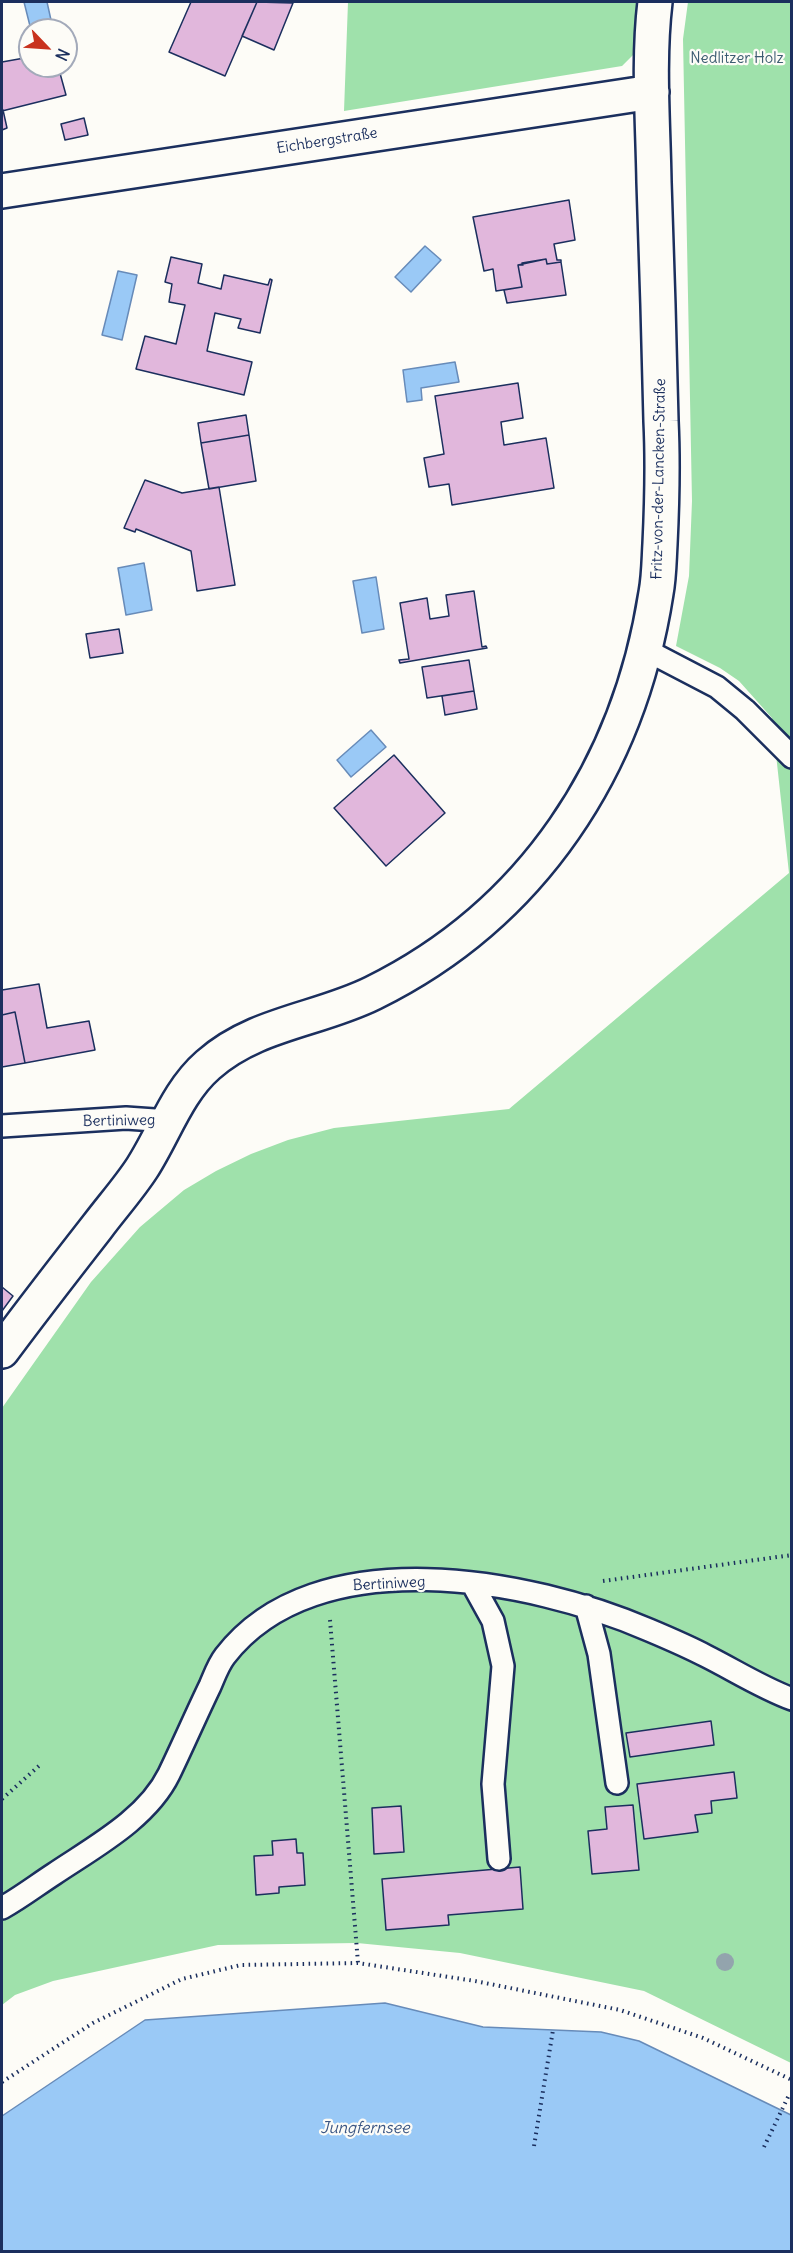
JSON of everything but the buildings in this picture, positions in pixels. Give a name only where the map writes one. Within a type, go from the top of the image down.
[{"type":"street","name":"Fritz-von-der-Lancken-Straße","points":[[169,1121],[186,1090],[205,1067],[228,1049],[249,1036],[370,995],[422,965],[459,939],[498,906],[526,877],[575,815],[610,751],[628,708],[646,650],[657,588],[662,452],[652,92],[655,2]]},
{"type":"street","name":"Eichbergstraße","points":[[2,190],[652,92]]},
{"type":"street","name":"Bertiniweg","points":[[2,1351],[142,1168],[169,1121]]},
{"type":"lane","points":[[646,650],[717,687],[746,710],[792,757]]},
{"type":"lane","name":"Bertiniweg","points":[[2,1126],[126,1118],[169,1121]]},
{"type":"lane","name":"Bertiniweg","points":[[2,1908],[112,1834],[148,1804],[168,1776],[224,1658],[242,1638],[270,1616],[297,1601],[327,1589],[366,1581],[404,1580],[472,1583],[528,1591],[586,1606],[675,1642],[792,1700]]},
{"type":"lane","points":[[472,1583],[493,1621],[503,1666],[493,1784],[499,1859]]},
{"type":"lane","points":[[586,1606],[599,1654],[617,1783]]},
{"type":"path","points":[[596,1582],[792,1555]]},
{"type":"path","points":[[327,1589],[358,1963]]},
{"type":"path","points":[[2,1799],[41,1764]]},
{"type":"path","points":[[2,2082],[93,2023],[182,1978],[241,1965],[358,1963],[486,1983],[620,2010],[703,2038],[792,2080]]},
{"type":"path","points":[[534,2146],[553,2030]]},
{"type":"path","points":[[764,2147],[789,2095]]},
{"type":"green space","points":[[348,2],[637,2],[634,54],[622,66],[344,111]]},
{"type":"green space","name":"Nedlitzer Holz","points":[[688,2],[791,2],[791,2063],[644,1991],[460,1953],[357,1943],[218,1945],[53,1981],[15,1995],[2,2005],[2,1408],[91,1282],[140,1227],[184,1190],[251,1154],[288,1140],[334,1128],[509,1109],[789,873],[772,718],[739,681],[720,668],[676,646],[689,576],[692,501],[683,39]]},
{"type":"water","points":[[24,2],[47,2],[51,18],[28,18]]},
{"type":"water","points":[[425,246],[441,260],[411,292],[395,277]]},
{"type":"water","points":[[118,271],[137,275],[122,340],[102,335]]},
{"type":"water","points":[[455,362],[459,382],[421,388],[422,400],[407,402],[403,370]]},
{"type":"water","points":[[144,563],[152,610],[126,615],[118,568]]},
{"type":"water","points":[[376,577],[384,629],[362,633],[353,581]]},
{"type":"water","points":[[371,730],[386,747],[351,777],[337,760]]},
{"type":"water","name":"Jungfernsee","points":[[385,2003],[483,2027],[601,2032],[639,2041],[791,2115],[791,2251],[2,2251],[2,2116],[145,2020]]}]
